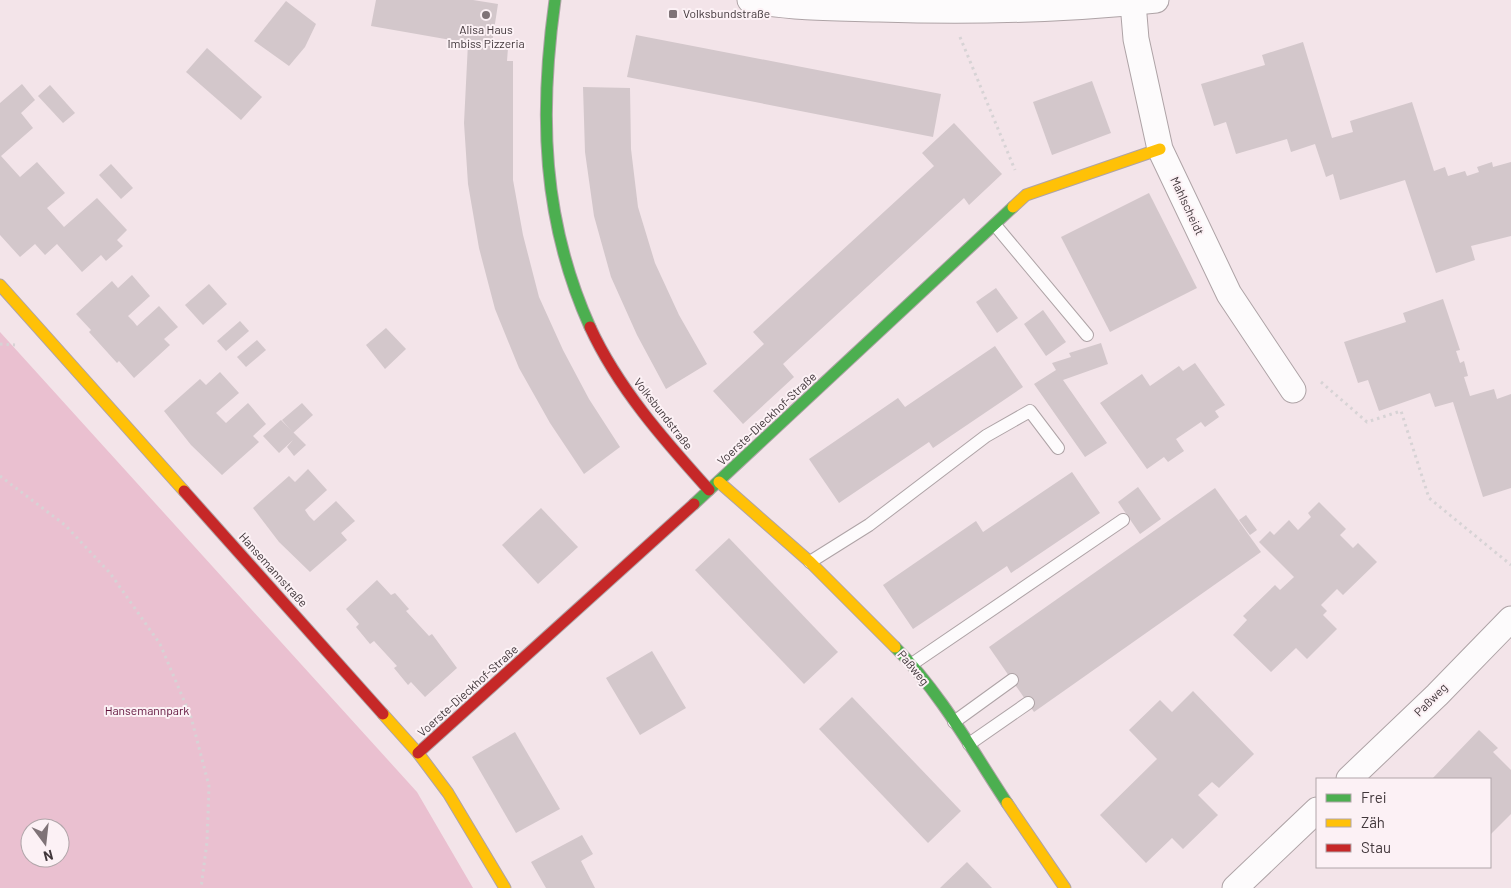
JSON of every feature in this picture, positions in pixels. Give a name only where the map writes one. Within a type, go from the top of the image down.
[{"type":"street","name":"Volksbundstraße","points":[[555,0],[548,40],[544,120],[556,230],[583,313],[624,388],[709,490]]},
{"type":"street","points":[[750,0],[783,6],[949,11],[1002,5],[1145,1]]},
{"type":"street","name":"Mahlscheidt","points":[[1145,1],[1136,39],[1160,149],[1229,294],[1293,390]]},
{"type":"street","name":"Voerste-Dieckhof-Straße","points":[[418,753],[719,482],[1026,196],[1160,149]]},
{"type":"street","name":"Hansemannstraße","points":[[0,285],[418,753],[448,793],[505,888]]},
{"type":"street","name":"Paßweg","points":[[719,482],[810,562],[912,664],[969,744],[1056,879],[1065,888]]},
{"type":"street","name":"Paßweg","points":[[1350,778],[1437,695],[1511,619]]},
{"type":"street","points":[[1235,888],[1316,811]]},
{"type":"lane","points":[[995,225],[1087,335]]},
{"type":"lane","points":[[810,562],[869,525],[986,436],[1030,411],[1058,448]]},
{"type":"lane","points":[[912,664],[1123,520]]},
{"type":"lane","points":[[954,722],[1012,680]]},
{"type":"lane","points":[[969,744],[1028,703]]},
{"type":"path","points":[[949,11],[1026,196]]},
{"type":"path","points":[[1293,390],[1315,377],[1367,422],[1401,411],[1429,498],[1511,565]]},
{"type":"path","points":[[0,476],[65,526],[110,573],[160,644],[191,717],[209,786],[207,842],[202,888]]},
{"type":"green space","name":"Hansemannpark","points":[[0,332],[417,792],[473,888],[0,888]]},
{"type":"building","points":[[376,0],[473,0],[498,4],[492,43],[505,44],[508,48],[507,61],[513,61],[513,180],[523,235],[539,297],[563,350],[589,399],[620,447],[584,474],[550,423],[519,368],[495,309],[479,248],[468,184],[464,123],[468,43],[371,26]]},
{"type":"building","points":[[286,1],[316,24],[305,47],[289,66],[254,41]]},
{"type":"building","points":[[636,35],[941,94],[933,137],[627,77]]},
{"type":"building","points":[[1303,42],[1332,138],[1353,132],[1350,121],[1412,102],[1434,171],[1445,167],[1448,176],[1465,171],[1467,176],[1479,172],[1477,167],[1492,162],[1493,167],[1511,162],[1511,236],[1471,246],[1475,260],[1436,273],[1405,180],[1340,200],[1333,174],[1326,177],[1315,144],[1291,152],[1287,139],[1236,154],[1226,122],[1214,126],[1201,84],[1265,65],[1262,55]]},
{"type":"building","points":[[207,48],[262,97],[241,120],[186,72]]},
{"type":"building","points":[[1092,81],[1111,133],[1052,155],[1033,102]]},
{"type":"building","points":[[22,84],[35,100],[21,113],[33,128],[1,156],[20,177],[37,162],[65,193],[47,208],[64,227],[97,198],[127,230],[117,240],[123,246],[106,261],[101,255],[82,272],[57,244],[45,255],[35,244],[20,257],[0,235],[0,103]]},
{"type":"building","points":[[50,85],[75,113],[63,123],[38,96]]},
{"type":"building","points":[[583,87],[630,88],[631,149],[638,207],[655,263],[679,315],[707,364],[666,389],[637,335],[611,277],[594,216],[585,152]]},
{"type":"building","points":[[954,123],[1002,174],[969,205],[964,198],[783,364],[794,377],[743,424],[713,391],[764,344],[753,332],[934,166],[922,153]]},
{"type":"building","points":[[111,164],[133,188],[121,199],[99,175]]},
{"type":"building","points":[[1149,193],[1197,288],[1110,332],[1061,237]]},
{"type":"building","points":[[132,275],[150,296],[128,316],[137,326],[159,306],[178,327],[164,339],[170,345],[134,378],[119,361],[117,363],[89,332],[91,330],[76,314],[112,281],[118,288]]},
{"type":"building","points":[[209,284],[227,304],[203,325],[185,305]]},
{"type":"building","points":[[996,288],[1018,318],[997,333],[976,302]]},
{"type":"building","points":[[1443,299],[1460,350],[1456,351],[1460,363],[1464,361],[1468,376],[1464,377],[1470,396],[1494,389],[1497,399],[1511,394],[1511,488],[1483,497],[1453,402],[1435,407],[1430,393],[1379,411],[1368,380],[1358,383],[1344,342],[1406,322],[1403,313]]},
{"type":"building","points":[[1043,310],[1066,342],[1046,356],[1024,324]]},
{"type":"building","points":[[240,321],[249,331],[226,351],[217,341]]},
{"type":"building","points":[[386,328],[406,349],[385,369],[366,345]]},
{"type":"building","points":[[257,340],[266,350],[246,367],[237,357]]},
{"type":"building","points":[[1101,343],[1108,364],[1063,380],[1107,443],[1085,457],[1034,384],[1056,370],[1052,363],[1071,357],[1069,353]]},
{"type":"building","points":[[995,346],[1023,387],[933,448],[929,442],[839,503],[809,459],[898,398],[905,407]]},
{"type":"building","points":[[1195,363],[1225,405],[1215,411],[1219,417],[1205,427],[1201,422],[1176,439],[1184,451],[1168,462],[1164,457],[1147,469],[1100,403],[1142,374],[1150,386],[1179,366],[1183,371]]},
{"type":"building","points":[[220,372],[239,393],[216,413],[226,423],[248,403],[266,424],[253,436],[259,442],[222,475],[191,445],[164,411],[200,379],[206,385]]},
{"type":"building","points":[[302,403],[313,415],[293,433],[282,420]]},
{"type":"building","points":[[281,420],[306,445],[294,456],[287,447],[293,440],[279,453],[263,436]]},
{"type":"building","points":[[308,469],[327,490],[305,510],[309,516],[314,521],[336,501],[355,521],[341,533],[347,540],[310,572],[279,542],[253,508],[289,476],[295,482]]},
{"type":"building","points":[[1072,472],[1100,513],[1011,573],[1007,566],[913,629],[883,585],[976,521],[983,532]]},
{"type":"building","points":[[1138,487],[1161,519],[1140,534],[1118,502]]},
{"type":"building","points":[[1215,488],[1261,552],[1034,712],[989,647]]},
{"type":"building","points":[[1319,502],[1346,529],[1340,535],[1353,548],[1358,543],[1377,562],[1343,595],[1337,589],[1321,605],[1327,611],[1323,615],[1337,629],[1307,659],[1296,648],[1271,672],[1233,635],[1247,620],[1243,616],[1275,585],[1280,590],[1294,577],[1259,542],[1270,531],[1274,535],[1289,520],[1298,530],[1311,517],[1308,513]]},
{"type":"building","points":[[541,508],[578,547],[538,584],[502,545]]},
{"type":"building","points":[[1246,515],[1257,530],[1250,535],[1239,520]]},
{"type":"building","points":[[729,538],[838,652],[804,684],[695,570]]},
{"type":"building","points":[[377,580],[391,595],[395,593],[409,609],[406,611],[429,636],[432,634],[457,668],[425,697],[411,682],[408,685],[394,668],[397,666],[374,641],[370,644],[356,627],[359,624],[346,609]]},
{"type":"building","points":[[652,651],[686,708],[640,735],[606,678]]},
{"type":"building","points":[[1193,691],[1254,754],[1219,788],[1212,782],[1198,795],[1218,815],[1183,849],[1172,838],[1146,863],[1100,815],[1157,759],[1129,730],[1160,700],[1172,712]]},
{"type":"building","points":[[852,697],[961,811],[928,843],[819,729]]},
{"type":"building","points":[[1479,730],[1498,748],[1493,752],[1511,770],[1511,814],[1491,834],[1491,778],[1433,778]]},
{"type":"building","points":[[515,732],[560,809],[516,833],[472,757]]},
{"type":"building","points":[[582,835],[593,854],[581,861],[595,888],[546,888],[531,862]]},
{"type":"building","points":[[967,862],[992,888],[940,888]]},
{"type":"traffic: fast","points":[[555,0],[547,84],[548,166],[562,247],[574,287],[590,327]]},
{"type":"traffic: fast","points":[[694,504],[1013,207]]},
{"type":"traffic: fast","points":[[895,647],[941,702],[1007,803]]},
{"type":"traffic: slow","points":[[1013,207],[1026,195],[1160,149]]},
{"type":"traffic: slow","points":[[0,285],[184,491]]},
{"type":"traffic: slow","points":[[719,482],[810,562],[895,647]]},
{"type":"traffic: slow","points":[[383,714],[418,753],[448,793],[505,888]]},
{"type":"traffic: slow","points":[[1007,803],[1065,888]]},
{"type":"traffic: jam","points":[[590,327],[614,371],[643,413],[709,490]]},
{"type":"traffic: jam","points":[[184,491],[383,714]]},
{"type":"traffic: jam","points":[[418,753],[694,504]]},
{"type":"place","name":"Volksbundstraße","points":[[673,14]]},
{"type":"place","name":"Alisa Haus Imbiss Pizzeria","points":[[486,15]]}]
